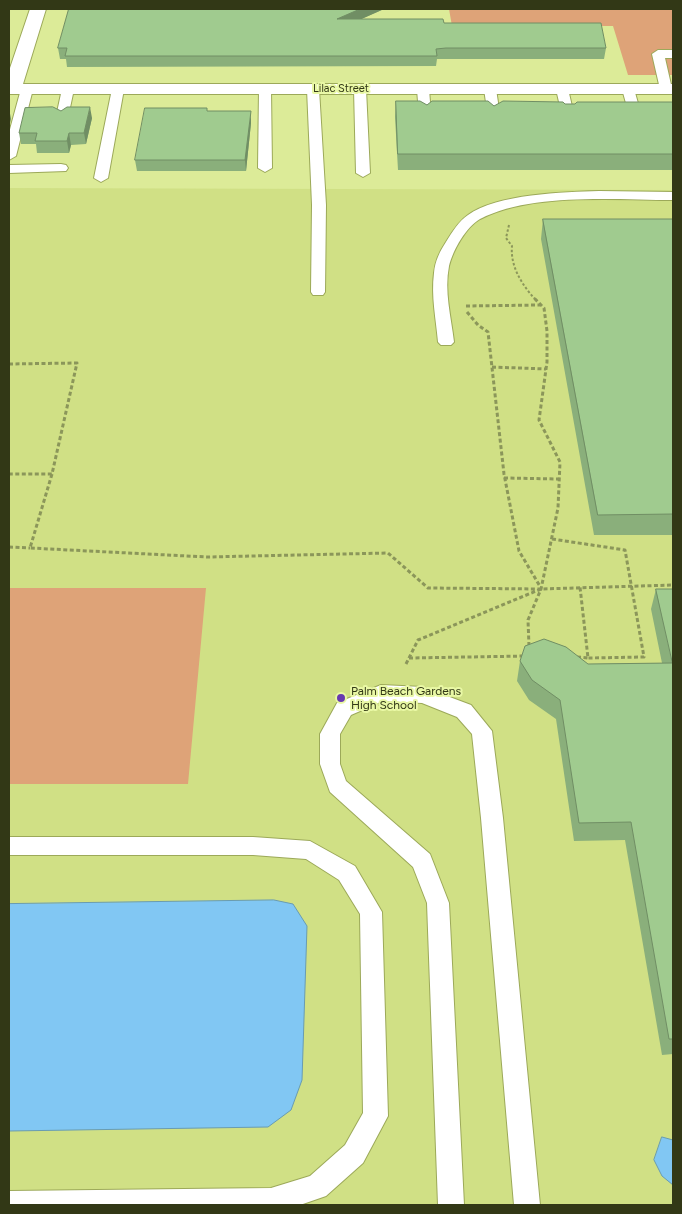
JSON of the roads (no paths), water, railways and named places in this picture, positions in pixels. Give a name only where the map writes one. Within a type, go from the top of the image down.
[{"type":"street","points":[[16,89],[38,9]]},
{"type":"street","name":"Lilac Street","points":[[16,89],[670,89]]},
{"type":"lane","points":[[670,89],[658,54],[673,54]]},
{"type":"lane","points":[[9,156],[16,89]]},
{"type":"lane","points":[[62,117],[68,89]]},
{"type":"lane","points":[[101,178],[118,89]]},
{"type":"lane","points":[[265,89],[265,168]]},
{"type":"lane","points":[[313,89],[319,205],[318,292]]},
{"type":"lane","points":[[360,89],[364,173]]},
{"type":"lane","points":[[423,89],[425,115]]},
{"type":"lane","points":[[490,89],[494,116]]},
{"type":"lane","points":[[562,89],[568,115]]},
{"type":"lane","points":[[628,89],[636,114]]},
{"type":"lane","points":[[9,168],[60,168]]},
{"type":"lane","points":[[446,342],[441,293],[441,266],[447,250],[473,217],[502,206],[553,197],[673,196]]},
{"type":"lane","points":[[452,1205],[438,903],[422,861],[337,786],[330,764],[330,734],[344,709],[381,694],[423,694],[464,711],[482,731],[492,818],[527,1205]]},
{"type":"lane","points":[[9,846],[253,846],[310,850],[347,873],[371,912],[376,1116],[354,1154],[317,1187],[271,1201],[9,1204]]},
{"type":"water","points":[[274,900],[293,904],[307,926],[302,1080],[291,1110],[268,1127],[9,1131],[9,904]]},
{"type":"water","points":[[662,1137],[673,1140],[673,1185],[662,1176],[654,1160]]},
{"type":"place","name":"Palm Beach Gardens High School","points":[[341,698]]}]
